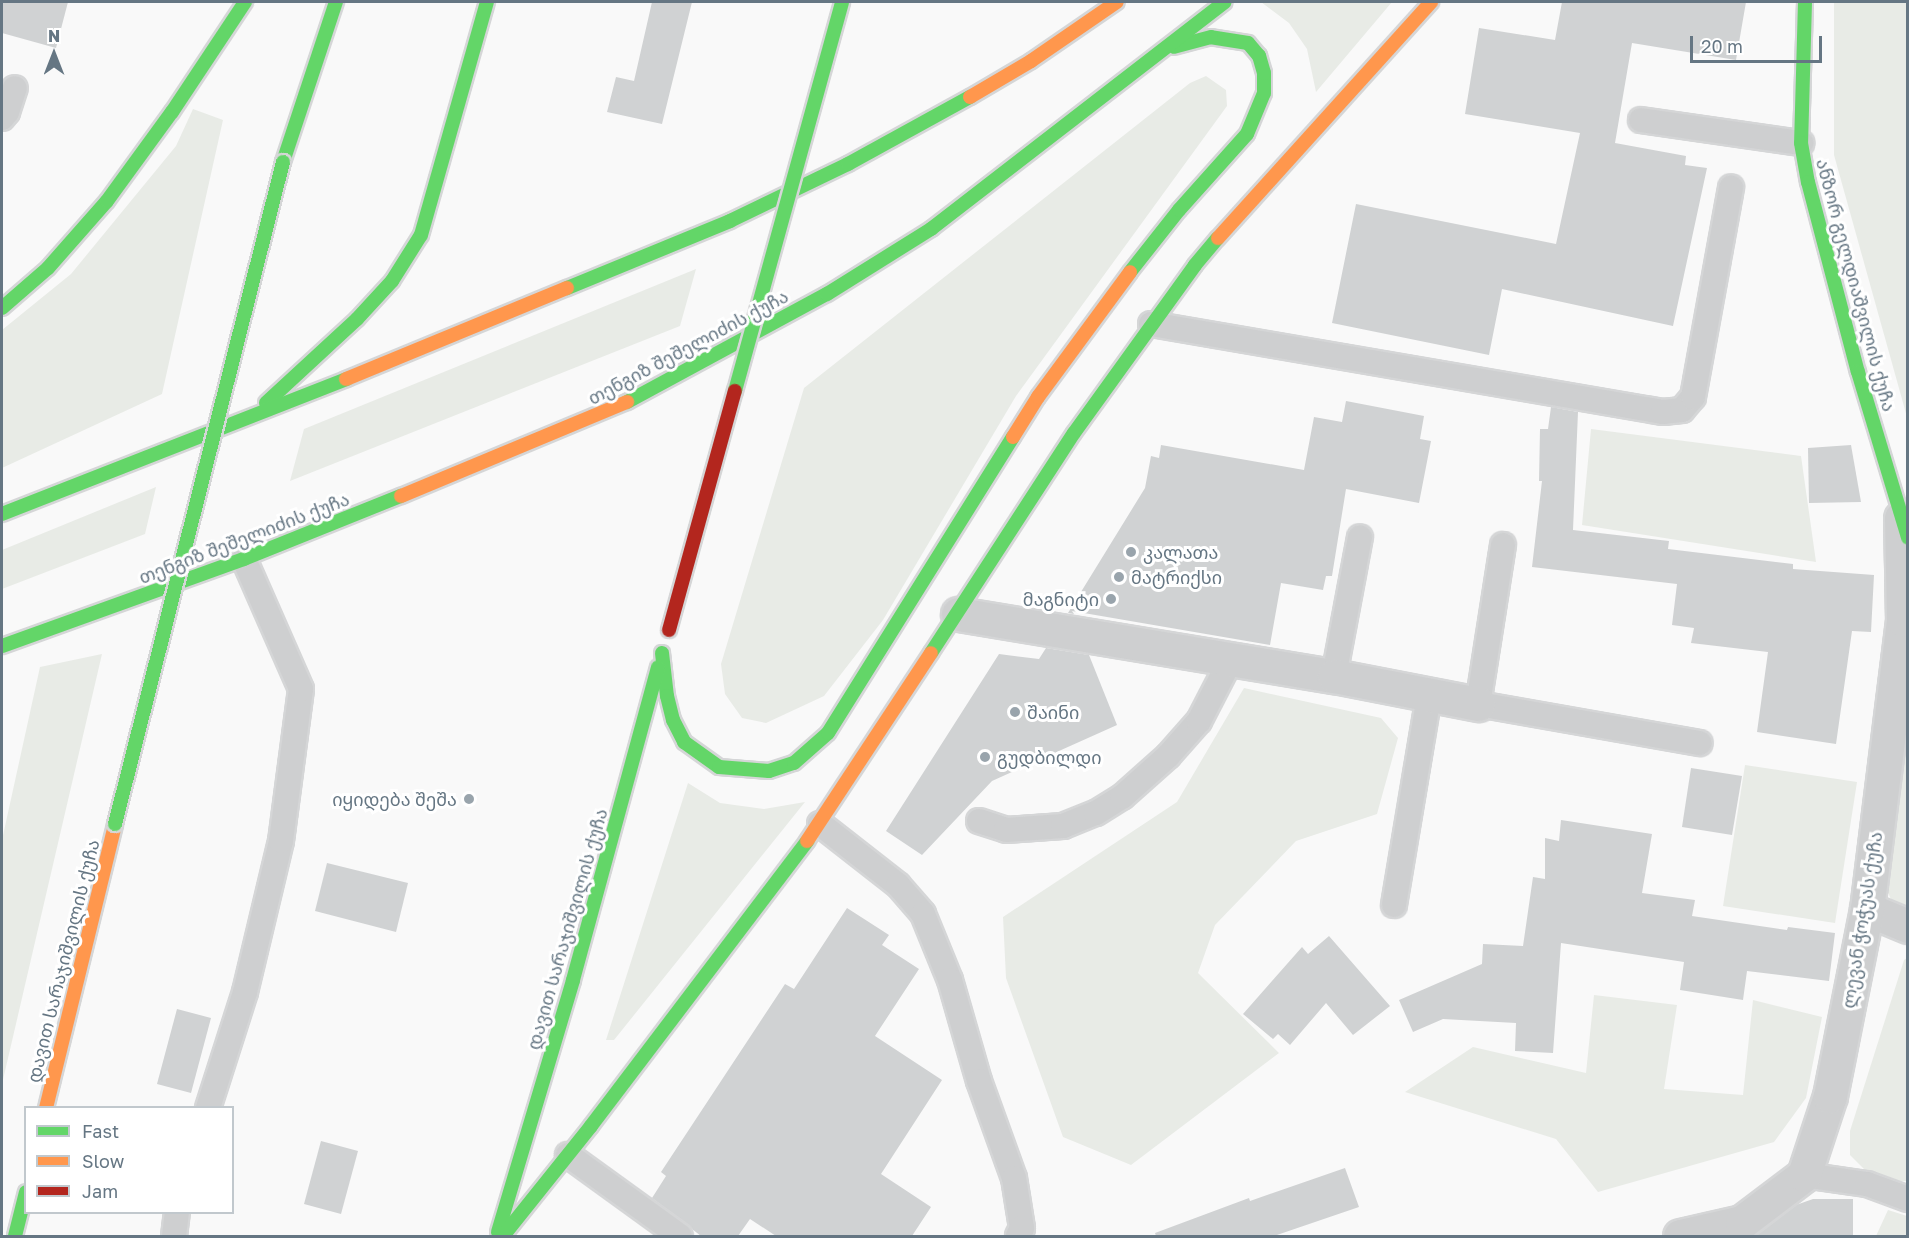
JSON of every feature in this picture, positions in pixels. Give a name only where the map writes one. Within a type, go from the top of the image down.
[{"type":"main road","points":[[2,308],[48,268],[107,201],[172,112],[245,2]]},
{"type":"main road","name":"დავით სარაჯიშვილის ქუჩა","points":[[46,1106],[115,824],[283,162],[336,2]]},
{"type":"main road","points":[[248,419],[357,319],[392,281],[421,235],[487,2]]},
{"type":"main road","name":"დავით სარაჯიშვილის ქუჩა","points":[[496,1236],[573,980],[842,2]]},
{"type":"main road","points":[[2,514],[248,419],[730,221],[848,164],[964,100],[1031,61],[1117,2]]},
{"type":"main road","name":"თენგიზ შეშელიძის ქუჩა","points":[[2,646],[244,559],[624,404],[827,294],[931,229],[1225,2]]},
{"type":"main road","points":[[503,1236],[568,1155],[819,824],[1074,433],[1195,265],[1288,157],[1431,2]]},
{"type":"main road","name":"ანზორ გელდიაშვილის ქუჩა","points":[[1805,2],[1801,142],[1808,182],[1834,283],[1904,528]]},
{"type":"main road","points":[[662,653],[667,696],[684,742],[719,767],[744,771],[769,771],[794,763],[828,733],[1038,397],[1120,284],[1179,210],[1247,134],[1264,93],[1264,73],[1259,56],[1248,43],[1211,36],[1158,53]]},
{"type":"main road","points":[[15,1236],[24,1200]]},
{"type":"street","name":"ლევან ჭოჭუას ქუჩა","points":[[1804,1175],[1830,1096],[1867,909],[1903,620],[1904,528]]},
{"type":"street","points":[[958,614],[1334,676],[1478,704]]},
{"type":"street","points":[[1867,909],[1908,926]]},
{"type":"street","points":[[1680,1236],[1742,1222],[1804,1175]]},
{"type":"lane","points":[[2,118],[7,112],[15,88]]},
{"type":"lane","points":[[1641,120],[1801,142]]},
{"type":"lane","points":[[1151,324],[1663,412],[1682,410],[1693,397],[1731,188]]},
{"type":"lane","points":[[1334,676],[1360,537]]},
{"type":"lane","points":[[1503,545],[1478,704],[1700,743]]},
{"type":"lane","points":[[208,1106],[245,992],[281,841],[302,689],[244,559]]},
{"type":"lane","points":[[979,821],[1006,830],[1063,826],[1096,813],[1122,797],[1168,756],[1199,721],[1231,660]]},
{"type":"lane","points":[[1394,905],[1429,695]]},
{"type":"lane","points":[[819,824],[898,885],[923,914],[950,980],[979,1081],[1014,1178],[1022,1228],[1018,1236]]},
{"type":"lane","points":[[568,1155],[680,1236]]},
{"type":"lane","points":[[1804,1175],[1867,1184],[1908,1199]]},
{"type":"lane","points":[[174,1236],[177,1214]]},
{"type":"shaded area","points":[[1261,2],[1392,2],[1316,92],[1307,49],[1289,23]]},
{"type":"shaded area","points":[[1834,2],[1907,2],[1907,417],[1834,155]]},
{"type":"shaded area","points":[[1206,76],[1226,90],[1227,106],[1016,396],[883,620],[824,696],[766,723],[742,718],[725,694],[721,664],[804,388],[1190,83]]},
{"type":"shaded area","points":[[193,109],[223,120],[162,394],[2,468],[2,330],[71,274],[176,146]]},
{"type":"shaded area","points":[[696,269],[680,326],[290,481],[304,429]]},
{"type":"shaded area","points":[[1591,429],[1801,456],[1816,562],[1582,525]]},
{"type":"shaded area","points":[[156,487],[145,534],[2,589],[2,550]]},
{"type":"shaded area","points":[[102,654],[2,1084],[2,840],[40,667]]},
{"type":"shaded area","points":[[1907,682],[1907,912],[1893,905],[1888,892]]},
{"type":"shaded area","points":[[1244,688],[1381,718],[1398,738],[1377,814],[1296,841],[1215,925],[1198,973],[1279,1053],[1131,1165],[1063,1137],[1006,978],[1003,917],[1177,802]]},
{"type":"shaded area","points":[[1745,765],[1857,782],[1835,923],[1723,906]]},
{"type":"shaded area","points":[[688,783],[720,803],[764,809],[805,802],[614,1040],[606,1040]]},
{"type":"shaded area","points":[[1907,958],[1907,1181],[1887,1182],[1864,1169],[1850,1155],[1850,1131],[1904,960]]},
{"type":"shaded area","points":[[1594,995],[1677,1005],[1664,1089],[1743,1095],[1753,1000],[1822,1017],[1806,1098],[1774,1142],[1598,1192],[1556,1139],[1405,1092],[1473,1047],[1586,1073]]},
{"type":"shaded area","points":[[1888,1210],[1907,1216],[1907,1236],[1876,1236]]},
{"type":"building","points":[[2,2],[68,2],[56,48],[2,33]]},
{"type":"building","points":[[652,2],[692,2],[662,124],[607,112],[616,77],[634,81]]},
{"type":"building","points":[[1562,2],[1746,2],[1736,60],[1632,43],[1615,143],[1686,156],[1685,165],[1707,168],[1673,326],[1502,289],[1489,355],[1332,323],[1356,204],[1556,244],[1580,133],[1465,114],[1479,28],[1555,40]]},
{"type":"building","points":[[1346,401],[1424,416],[1420,439],[1431,441],[1419,503],[1346,489],[1332,576],[1326,576],[1323,590],[1281,583],[1270,645],[1072,611],[1074,614],[1068,613],[1145,488],[1151,456],[1159,458],[1161,445],[1304,470],[1314,417],[1342,422]]},
{"type":"building","points":[[1551,407],[1578,412],[1573,530],[1669,541],[1668,549],[1793,564],[1793,569],[1874,575],[1871,632],[1852,631],[1836,744],[1757,732],[1768,652],[1691,643],[1694,628],[1672,625],[1677,584],[1532,567],[1542,481],[1539,481],[1540,429],[1548,429]]},
{"type":"building","points":[[1851,445],[1861,502],[1809,503],[1808,448]]},
{"type":"building","points":[[1046,648],[1089,655],[1117,725],[992,781],[922,855],[886,831],[999,654],[1039,659]]},
{"type":"building","points":[[1691,768],[1742,776],[1732,835],[1682,827]]},
{"type":"building","points":[[1561,820],[1652,834],[1642,893],[1695,900],[1692,916],[1787,930],[1788,927],[1835,933],[1829,981],[1747,971],[1743,1000],[1680,990],[1684,962],[1561,943],[1553,1053],[1515,1051],[1516,1023],[1443,1019],[1413,1032],[1399,1000],[1482,964],[1483,944],[1523,946],[1533,877],[1545,879],[1545,838],[1559,841]]},
{"type":"building","points":[[327,863],[408,883],[396,932],[315,911]]},
{"type":"building","points":[[847,908],[889,935],[882,945],[919,969],[875,1036],[942,1080],[881,1174],[931,1207],[912,1236],[776,1236],[750,1219],[738,1236],[701,1236],[652,1198],[666,1176],[661,1172],[785,984],[794,989]]},
{"type":"building","points":[[1329,936],[1390,1006],[1353,1035],[1326,1003],[1290,1045],[1278,1034],[1273,1039],[1243,1014],[1302,947],[1308,954]]},
{"type":"building","points":[[177,1009],[211,1018],[191,1093],[157,1084]]},
{"type":"building","points":[[321,1141],[358,1151],[341,1214],[304,1204]]},
{"type":"building","points":[[1345,1168],[1359,1207],[1274,1236],[1156,1236],[1155,1233],[1249,1198],[1250,1201]]},
{"type":"building","points":[[1813,1199],[1853,1199],[1853,1236],[1754,1236],[1796,1205]]},
{"type":"traffic: fast","points":[[2,308],[48,268],[107,201],[172,112],[245,2]]},
{"type":"traffic: fast","points":[[283,162],[336,2]]},
{"type":"traffic: fast","points":[[266,403],[357,319],[392,281],[421,235],[487,2]]},
{"type":"traffic: fast","points":[[735,391],[842,2]]},
{"type":"traffic: fast","points":[[627,402],[827,294],[931,229],[1225,2]]},
{"type":"traffic: fast","points":[[1805,2],[1801,143],[1808,182],[1858,372],[1908,538]]},
{"type":"traffic: fast","points":[[1130,272],[1179,210],[1247,134],[1264,93],[1264,73],[1259,56],[1248,43],[1211,37],[1174,47]]},
{"type":"traffic: fast","points":[[567,288],[730,221],[848,164],[970,97]]},
{"type":"traffic: fast","points":[[115,824],[283,162]]},
{"type":"traffic: fast","points":[[931,653],[1074,433],[1195,265],[1218,238]]},
{"type":"traffic: fast","points":[[2,514],[346,379]]},
{"type":"traffic: fast","points":[[662,653],[667,696],[673,720],[684,742],[719,767],[769,771],[794,763],[828,733],[1013,437]]},
{"type":"traffic: fast","points":[[2,646],[244,559],[401,496]]},
{"type":"traffic: fast","points":[[498,1232],[573,980],[658,667]]},
{"type":"traffic: fast","points":[[503,1236],[591,1126],[807,841]]},
{"type":"traffic: fast","points":[[15,1236],[24,1200]]},
{"type":"traffic: slow","points":[[970,97],[1031,61],[1117,2]]},
{"type":"traffic: slow","points":[[1218,238],[1431,2]]},
{"type":"traffic: slow","points":[[1013,437],[1038,397],[1130,272]]},
{"type":"traffic: slow","points":[[346,379],[567,288]]},
{"type":"traffic: slow","points":[[401,496],[627,402]]},
{"type":"traffic: slow","points":[[807,841],[931,653]]},
{"type":"traffic: slow","points":[[46,1106],[115,824]]},
{"type":"traffic: jam","points":[[669,630],[735,391]]},
{"type":"place","name":"კალათა","points":[[1131,552]]},
{"type":"place","name":"მატრიქსი","points":[[1119,577]]},
{"type":"place","name":"მაგნიტი","points":[[1111,599]]},
{"type":"place","name":"შაინი","points":[[1015,712]]},
{"type":"place","name":"გუდბილდი","points":[[985,757]]},
{"type":"place","name":"იყიდება შეშა","points":[[469,799]]}]
